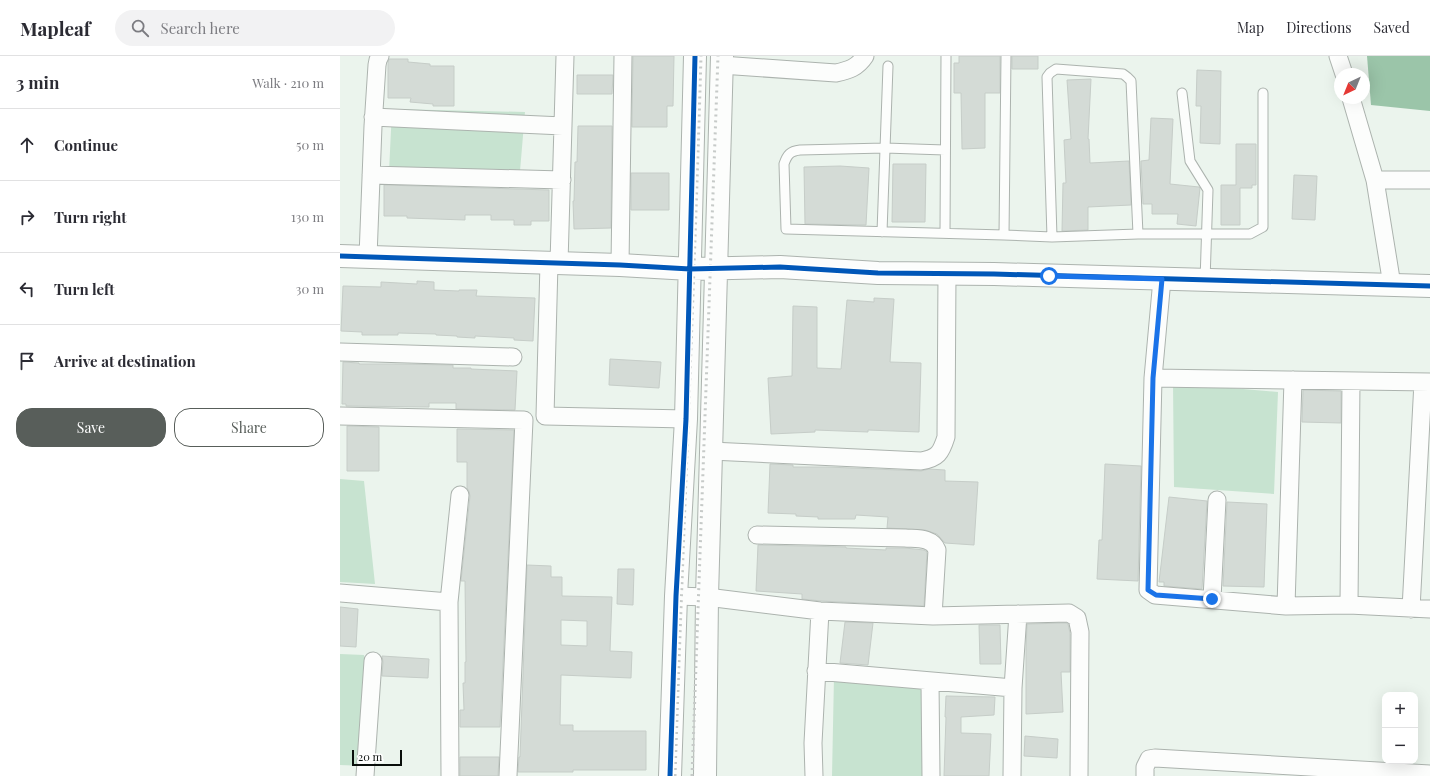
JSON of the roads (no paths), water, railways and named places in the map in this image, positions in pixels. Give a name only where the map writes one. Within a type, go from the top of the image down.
[{"type":"street","points":[[368,257],[373,117],[377,65],[380,56]]},
{"type":"street","points":[[565,56],[562,180],[554,263],[545,416],[686,419]]},
{"type":"street","points":[[620,265],[623,56]]},
{"type":"street","points":[[670,776],[676,596],[686,419],[695,56]]},
{"type":"street","points":[[705,776],[707,596],[717,269],[721,61],[762,62],[836,73],[849,70],[861,62],[866,56]]},
{"type":"street","points":[[1338,56],[1342,68]]},
{"type":"street","points":[[1353,104],[1375,180],[1392,285]]},
{"type":"street","points":[[373,117],[563,126]]},
{"type":"street","points":[[371,175],[562,180]]},
{"type":"street","points":[[1375,180],[1430,180]]},
{"type":"street","points":[[340,256],[620,265],[690,269],[780,267],[878,273],[947,273],[1430,286]]},
{"type":"street","points":[[711,451],[921,461],[931,459],[939,454],[946,437],[947,273]]},
{"type":"street","points":[[1162,279],[1153,378],[1148,590],[1156,595],[1286,606],[1348,605],[1430,610]]},
{"type":"street","points":[[340,352],[513,357]]},
{"type":"street","points":[[1153,378],[1426,382],[1411,609]]},
{"type":"street","points":[[1286,606],[1293,380]]},
{"type":"street","points":[[1348,605],[1351,381]]},
{"type":"street","points":[[340,416],[524,420],[508,776]]},
{"type":"street","points":[[450,776],[448,602],[460,495]]},
{"type":"street","points":[[1212,599],[1217,500]]},
{"type":"street","points":[[757,535],[905,538],[928,541],[935,545],[937,550],[933,616]]},
{"type":"street","points":[[340,593],[448,602]]},
{"type":"street","points":[[676,596],[707,596],[820,611],[933,616],[1069,614],[1077,618],[1080,632],[1079,776]]},
{"type":"street","points":[[814,776],[813,743],[820,611]]},
{"type":"street","points":[[1012,776],[1014,688],[1018,614]]},
{"type":"street","points":[[365,776],[373,661]]},
{"type":"street","points":[[816,672],[1014,688]]},
{"type":"street","points":[[930,682],[930,776]]},
{"type":"street","points":[[1145,776],[1145,767],[1149,760],[1155,758],[1430,774]]},
{"type":"lane","points":[[945,233],[946,56]]},
{"type":"lane","points":[[1004,235],[1006,56]]},
{"type":"lane","points":[[882,232],[888,66]]},
{"type":"lane","points":[[1052,237],[1048,77],[1050,73],[1056,69],[1123,74],[1130,81],[1138,234]]},
{"type":"lane","points":[[1182,93],[1190,161],[1208,190],[1205,281]]},
{"type":"lane","points":[[945,150],[885,148],[791,151],[784,164],[786,229],[1052,237],[1138,234],[1250,234],[1262,227],[1263,93]]},
{"type":"railway","points":[[675,776],[701,56]]},
{"type":"railway","points":[[692,776],[718,56]]}]
